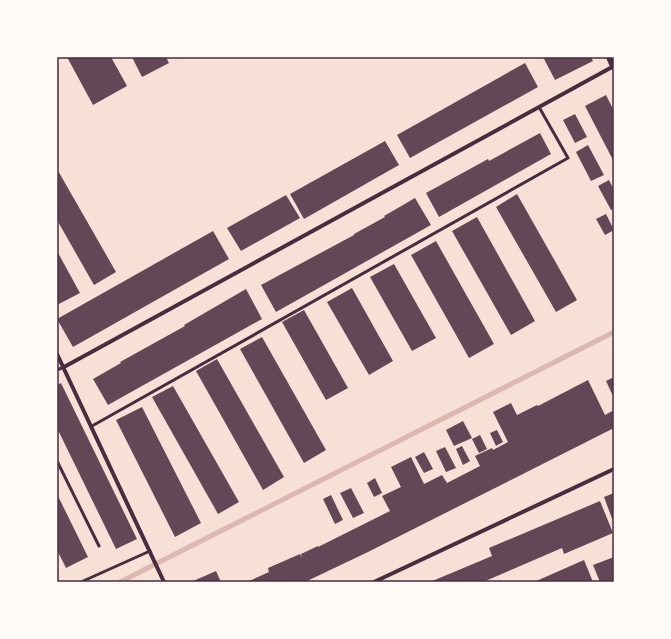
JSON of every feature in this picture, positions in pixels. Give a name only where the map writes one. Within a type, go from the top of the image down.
[{"type":"main road","points":[[610,57],[614,66]]},
{"type":"street","points":[[64,367],[614,66]]},
{"type":"street","points":[[57,354],[164,582]]},
{"type":"street","points":[[374,582],[614,469]]},
{"type":"lane","points":[[92,426],[568,158],[539,107]]},
{"type":"lane","points":[[57,370],[64,367]]},
{"type":"lane","points":[[57,461],[100,546]]},
{"type":"lane","points":[[81,582],[150,551]]},
{"type":"building","points":[[67,57],[111,57],[127,86],[93,105]]},
{"type":"building","points":[[132,57],[166,57],[169,63],[142,77]]},
{"type":"building","points":[[543,57],[591,57],[593,61],[555,80]]},
{"type":"building","points":[[525,63],[538,87],[410,158],[397,135]]},
{"type":"building","points":[[606,95],[614,111],[614,162],[585,106]]},
{"type":"building","points":[[575,114],[587,137],[575,143],[563,120]]},
{"type":"building","points":[[540,133],[551,154],[439,217],[426,193],[488,159],[489,161]]},
{"type":"building","points":[[385,141],[399,165],[304,219],[290,194]]},
{"type":"building","points":[[588,145],[604,175],[591,181],[576,152]]},
{"type":"building","points":[[57,169],[116,272],[94,285],[57,220]]},
{"type":"building","points":[[609,180],[614,190],[614,209],[611,210],[598,186]]},
{"type":"building","points":[[517,194],[577,300],[556,312],[496,207]]},
{"type":"building","points":[[286,195],[300,218],[241,251],[227,228]]},
{"type":"building","points":[[415,198],[431,225],[276,312],[261,285],[354,235]]},
{"type":"building","points":[[606,214],[614,230],[605,235],[596,219]]},
{"type":"building","points":[[477,217],[535,321],[511,335],[452,231]]},
{"type":"building","points":[[213,231],[229,259],[73,347],[57,319]]},
{"type":"building","points":[[436,241],[494,344],[469,358],[411,255]]},
{"type":"building","points":[[57,251],[80,293],[57,305]]},
{"type":"building","points":[[394,264],[436,338],[412,351],[370,277]]},
{"type":"building","points":[[352,288],[393,361],[369,375],[327,302]]},
{"type":"building","points":[[246,289],[262,319],[108,405],[93,379]]},
{"type":"building","points":[[304,310],[348,388],[326,400],[282,322]]},
{"type":"building","points":[[262,337],[326,450],[304,463],[240,349]]},
{"type":"building","points":[[217,359],[284,477],[263,490],[196,371]]},
{"type":"building","points":[[614,377],[614,398],[606,381]]},
{"type":"building","points":[[588,380],[605,415],[614,410],[614,428],[368,552],[305,582],[247,582],[269,572],[268,568],[300,554],[302,558],[301,554],[390,511],[382,496],[401,487],[391,467],[411,457],[424,484],[442,475],[447,483],[480,466],[475,456],[492,448],[493,450],[508,442],[493,412],[511,403],[517,415],[537,405],[538,406]]},
{"type":"building","points":[[61,383],[137,539],[116,549],[57,428],[57,385]]},
{"type":"building","points":[[173,386],[239,502],[218,514],[152,397]]},
{"type":"building","points":[[142,407],[201,523],[175,537],[116,420]]},
{"type":"building","points":[[463,421],[472,438],[454,446],[446,430]]},
{"type":"building","points":[[497,430],[503,442],[496,446],[490,433]]},
{"type":"building","points":[[480,435],[487,449],[479,453],[472,439]]},
{"type":"building","points":[[462,446],[470,461],[463,465],[456,449]]},
{"type":"building","points":[[445,447],[456,468],[446,472],[436,451]]},
{"type":"building","points":[[424,452],[433,469],[424,473],[415,457]]},
{"type":"building","points":[[375,478],[382,493],[374,497],[367,483]]},
{"type":"building","points":[[351,488],[364,513],[353,518],[340,493]]},
{"type":"building","points":[[614,493],[614,524],[604,497]]},
{"type":"building","points":[[57,494],[88,557],[66,568],[57,550]]},
{"type":"building","points":[[331,495],[343,520],[335,524],[323,499]]},
{"type":"building","points":[[600,501],[613,533],[564,554],[562,548],[483,582],[430,582],[492,556],[489,548]]},
{"type":"building","points":[[614,557],[614,582],[600,582],[593,565]]},
{"type":"building","points":[[584,560],[593,582],[534,582]]},
{"type":"building","points":[[216,571],[221,582],[191,582]]},
{"type":"waterway","points":[[120,582],[614,332]]}]
